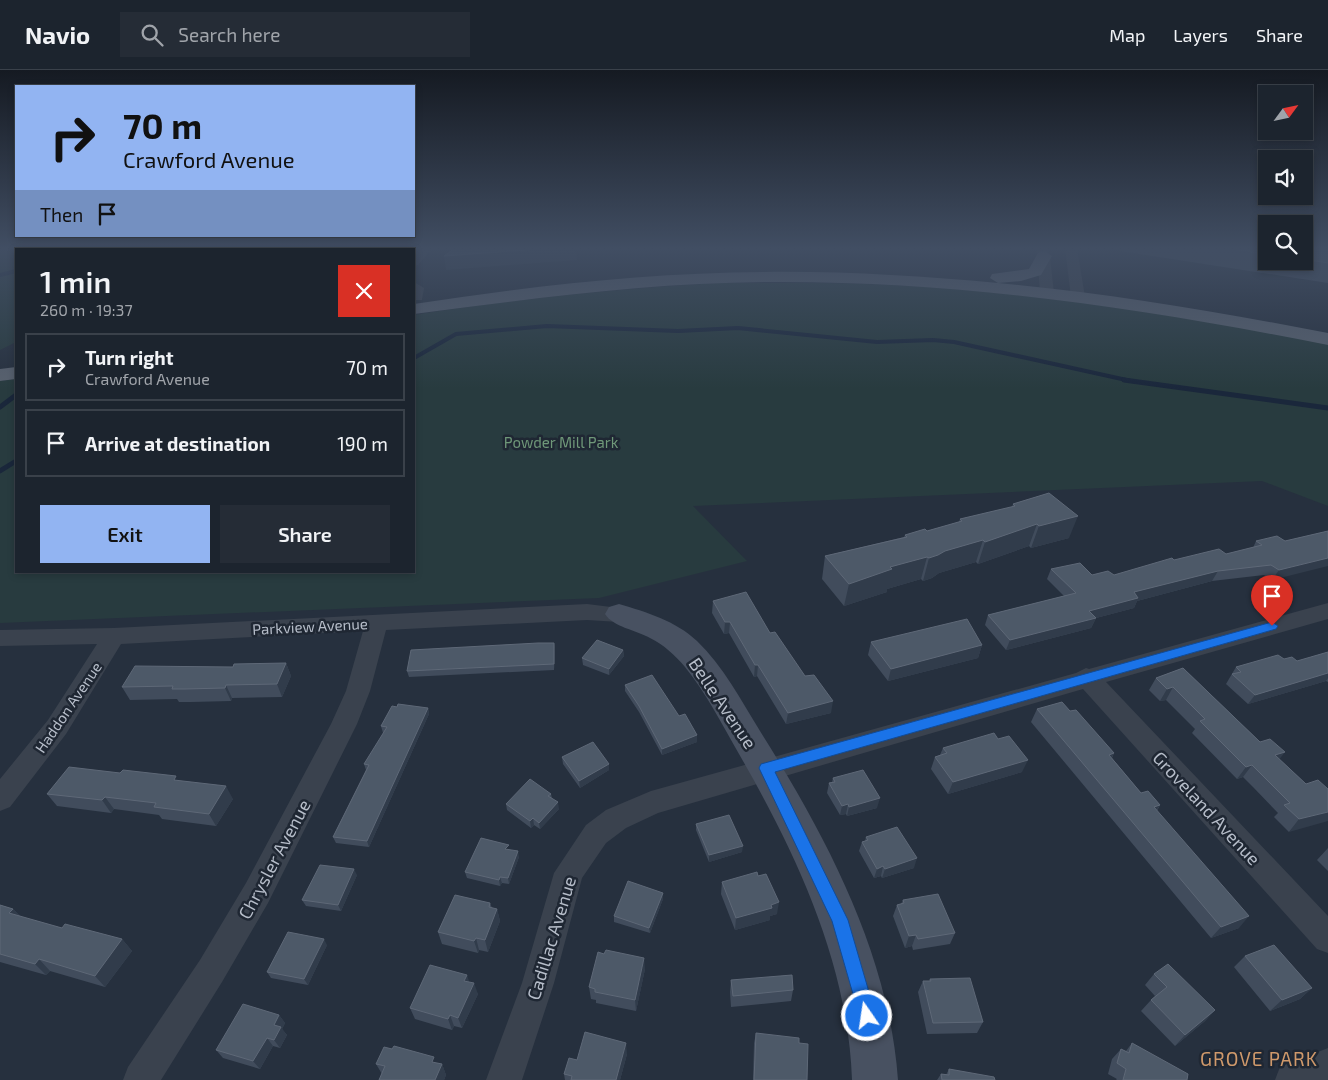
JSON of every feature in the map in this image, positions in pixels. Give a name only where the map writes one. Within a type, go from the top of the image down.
[{"type":"main road","points":[[415,298],[435,295]]},
{"type":"main road","points":[[415,298],[459,295]]},
{"type":"main road","points":[[1094,295],[1328,339]]},
{"type":"main road","points":[[1112,295],[1189,302],[1328,328]]},
{"type":"main road","points":[[0,363],[15,360]]},
{"type":"main road","points":[[0,375],[15,373]]},
{"type":"street","name":"Cadillac Avenue","points":[[504,1080],[538,983],[569,874],[596,834],[616,819],[651,804],[766,768],[1086,677],[1328,611]]},
{"type":"street","name":"Parkview Avenue","points":[[0,638],[114,636],[587,612],[619,614]]},
{"type":"street","name":"Belle Avenue","points":[[619,614],[644,622],[665,632],[685,647],[703,666],[766,768],[840,920],[859,982],[871,1033],[875,1080]]},
{"type":"street","name":"Chrysler Avenue","points":[[141,1080],[211,971],[257,893],[331,751],[358,691],[377,623]]},
{"type":"street","name":"Haddon Avenue","points":[[0,799],[57,727],[114,636]]},
{"type":"street","name":"Groveland Avenue","points":[[1086,677],[1328,938]]},
{"type":"street","points":[[1293,1080],[1328,1066]]},
{"type":"green space","points":[[0,295],[15,295],[15,342],[0,350]]},
{"type":"green space","name":"Powder Mill Park","points":[[564,295],[1019,295],[1173,316],[1328,344],[1328,506],[1262,481],[693,506],[747,561],[599,598],[0,623],[0,381],[15,379],[15,573],[415,573],[415,315]]},
{"type":"building","points":[[1049,493],[1078,516],[1039,526],[1037,524],[985,542],[983,540],[945,551],[929,558],[890,567],[892,569],[849,584],[825,556],[907,537],[905,535],[925,529],[927,531],[962,521],[960,519],[1015,506],[1013,504]]},
{"type":"building","points":[[1328,531],[1328,558],[1279,570],[1271,565],[1218,571],[1134,592],[1138,598],[1089,611],[1096,618],[1010,640],[988,615],[1076,593],[1051,569],[1080,563],[1092,575],[1108,571],[1114,575],[1172,558],[1174,560],[1219,549],[1226,554],[1262,545],[1256,541],[1277,536],[1285,541]]},
{"type":"building","points":[[746,592],[770,633],[775,632],[805,676],[814,675],[833,701],[788,713],[758,665],[755,665],[730,622],[725,622],[713,601]]},
{"type":"building","points":[[967,619],[982,645],[891,669],[871,642]]},
{"type":"building","points":[[597,640],[623,650],[609,669],[582,658]]},
{"type":"building","points":[[554,643],[554,664],[407,671],[411,650]]},
{"type":"building","points":[[1328,652],[1328,673],[1255,695],[1232,674],[1241,672],[1236,667],[1278,655],[1284,659],[1292,657],[1297,661]]},
{"type":"building","points":[[286,663],[277,684],[226,685],[225,688],[185,689],[172,689],[173,686],[122,687],[135,666],[233,667],[234,664]]},
{"type":"building","points":[[1183,668],[1260,742],[1270,739],[1285,752],[1275,755],[1306,784],[1318,780],[1328,789],[1328,812],[1299,819],[1284,805],[1290,803],[1252,765],[1246,767],[1200,721],[1205,719],[1173,687],[1167,689],[1156,678]]},
{"type":"building","points":[[652,675],[679,716],[685,714],[697,735],[662,749],[639,706],[625,685]]},
{"type":"building","points":[[1062,702],[1070,711],[1076,710],[1114,753],[1109,755],[1141,793],[1148,791],[1160,805],[1154,807],[1249,916],[1221,927],[1037,709]]},
{"type":"building","points":[[398,704],[428,708],[367,841],[333,837],[369,765],[364,764],[387,727],[381,726],[392,706],[397,707]]},
{"type":"building","points":[[994,733],[998,739],[1009,736],[1028,760],[953,782],[935,757],[947,753],[943,748]]},
{"type":"building","points":[[593,742],[609,764],[579,781],[562,757]]},
{"type":"building","points":[[69,767],[120,773],[123,770],[176,776],[174,780],[226,786],[209,814],[154,807],[156,803],[105,797],[102,800],[47,794]]},
{"type":"building","points":[[863,770],[880,798],[849,807],[848,804],[842,806],[829,783],[835,782],[833,778]]},
{"type":"building","points":[[530,779],[551,794],[548,796],[558,802],[539,823],[533,818],[530,821],[506,804]]},
{"type":"building","points":[[729,815],[743,846],[709,855],[696,824]]},
{"type":"building","points":[[897,827],[917,858],[885,869],[883,866],[877,869],[862,842],[868,840],[866,837]]},
{"type":"building","points":[[481,838],[509,845],[505,849],[518,851],[508,878],[500,877],[499,880],[465,872]]},
{"type":"building","points":[[320,865],[354,869],[338,905],[302,900]]},
{"type":"building","points":[[757,872],[758,876],[766,874],[779,902],[771,905],[772,908],[736,918],[722,882]]},
{"type":"building","points":[[628,881],[663,893],[649,928],[614,916]]},
{"type":"building","points":[[938,894],[955,933],[918,939],[916,935],[909,936],[897,905],[904,903],[903,900]]},
{"type":"building","points":[[455,895],[490,903],[489,907],[497,909],[485,940],[476,938],[474,941],[438,932]]},
{"type":"building","points":[[0,905],[13,909],[9,913],[62,928],[65,924],[122,939],[95,976],[39,959],[35,964],[0,954]]},
{"type":"building","points":[[288,932],[324,939],[304,979],[267,972]]},
{"type":"building","points":[[1274,945],[1312,988],[1282,1000],[1245,956]]},
{"type":"building","points":[[606,950],[644,958],[635,1000],[595,992],[595,989],[589,987],[598,952],[604,954]]},
{"type":"building","points":[[1168,964],[1215,1010],[1185,1035],[1151,1000],[1167,987],[1154,974]]},
{"type":"building","points":[[430,965],[467,975],[464,981],[474,983],[458,1018],[450,1015],[448,1019],[410,1008]]},
{"type":"building","points":[[792,975],[793,990],[733,996],[731,980]]},
{"type":"building","points":[[970,978],[983,1022],[933,1023],[923,981],[931,981],[930,979]]},
{"type":"building","points":[[243,1004],[279,1015],[274,1025],[281,1027],[274,1040],[267,1038],[253,1061],[216,1050]]},
{"type":"building","points":[[585,1032],[626,1043],[616,1080],[571,1080],[572,1076],[564,1074],[569,1058],[577,1060]]},
{"type":"building","points":[[756,1033],[799,1038],[799,1043],[808,1044],[807,1080],[754,1080]]},
{"type":"building","points":[[1132,1043],[1188,1074],[1187,1080],[1123,1080],[1126,1069],[1117,1063],[1121,1049],[1129,1053]]},
{"type":"building","points":[[394,1046],[434,1057],[432,1062],[442,1064],[435,1080],[379,1080],[385,1066],[376,1064],[384,1047],[392,1049]]},
{"type":"building","points":[[949,1069],[994,1077],[995,1080],[942,1080],[941,1074],[949,1075]]},
{"type":"waterway","points":[[415,357],[456,334],[547,326],[678,331],[738,328],[877,342],[933,340],[954,342],[1131,381]]},
{"type":"waterway","points":[[1124,380],[1131,381]]},
{"type":"waterway","points":[[1131,381],[1328,408]]},
{"type":"waterway","points":[[0,407],[15,396]]},
{"type":"waterway","points":[[0,471],[15,462]]},
{"type":"district","name":"GROVE PARK","points":[[1259,1058]]},
{"type":"route","points":[[867,1016],[859,982],[840,920],[814,863],[766,768],[1272,626]]}]
